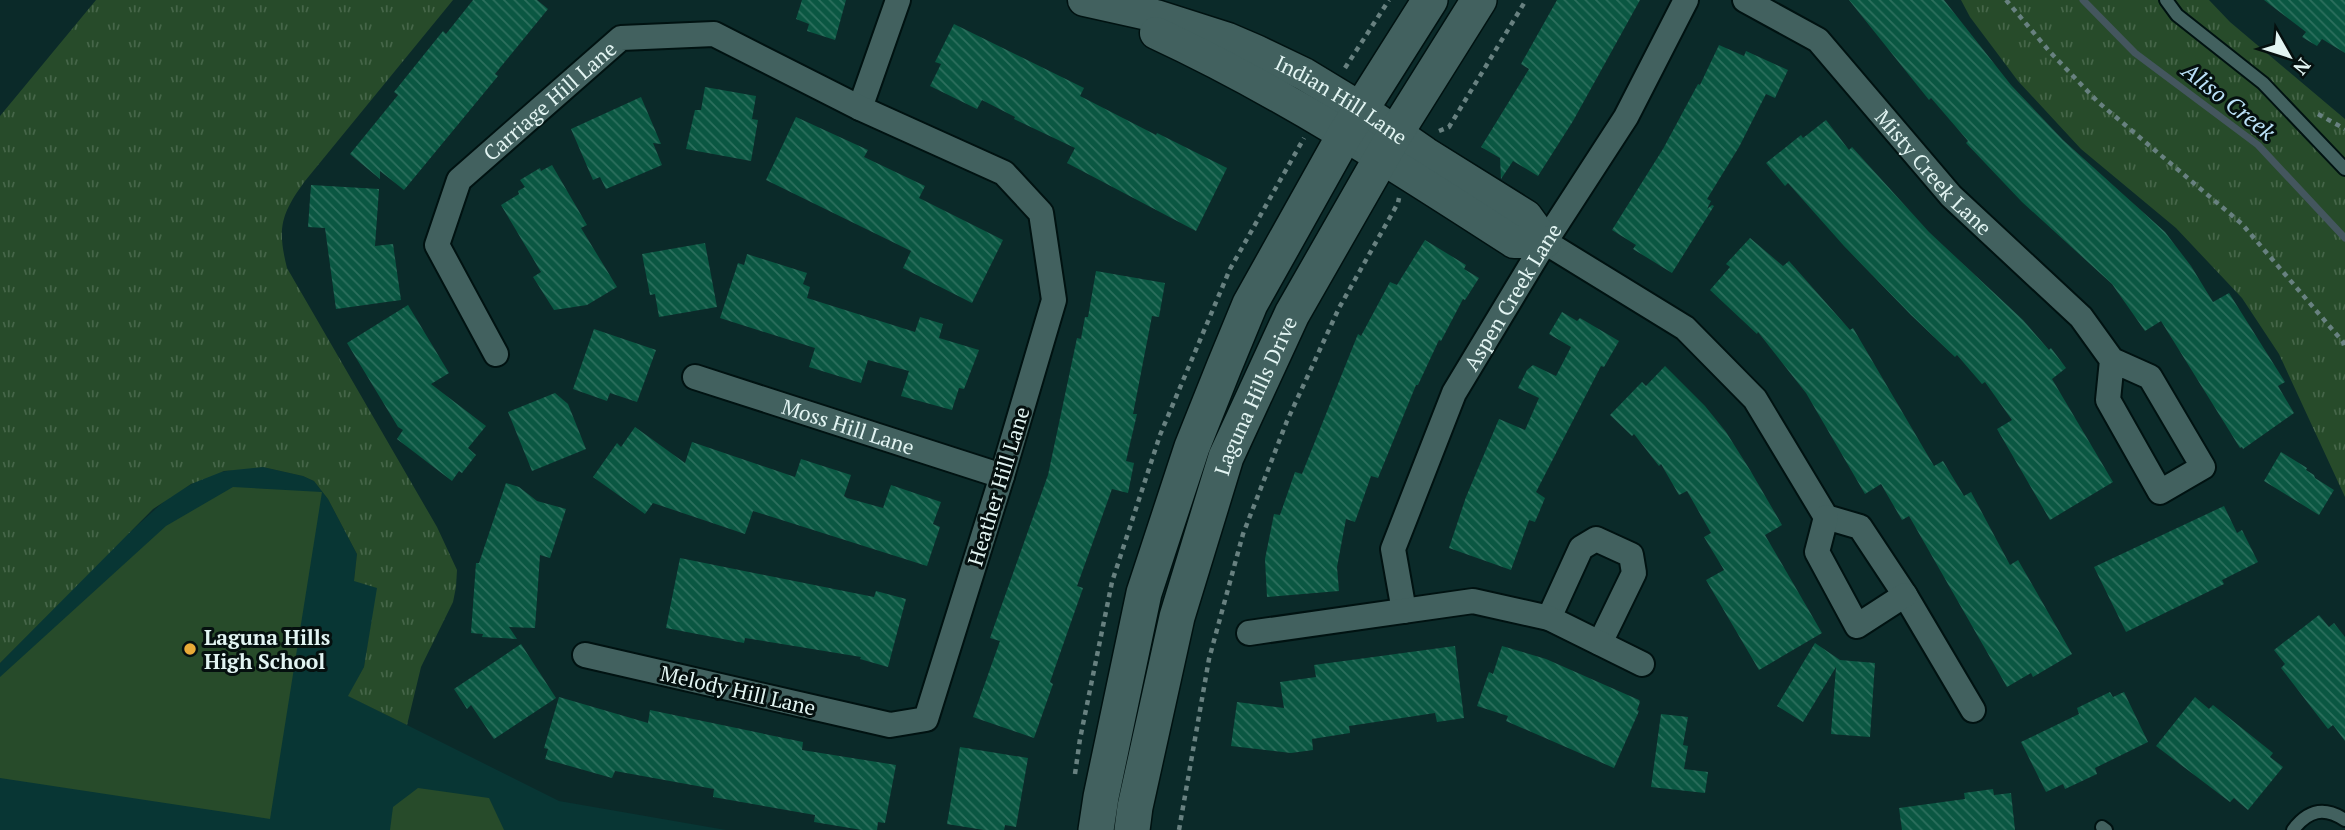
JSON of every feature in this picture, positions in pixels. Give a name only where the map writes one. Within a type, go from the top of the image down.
[{"type":"main road","name":"Laguna Hills Drive","points":[[1096,830],[1144,593],[1192,447],[1251,304],[1352,122],[1430,0]]},
{"type":"main road","name":"Laguna Hills Drive","points":[[1132,830],[1177,617],[1226,457],[1292,314],[1388,146],[1479,0]]},
{"type":"street","points":[[860,108],[898,0]]},
{"type":"street","name":"Aspen Creek Lane","points":[[1404,611],[1393,548],[1454,393],[1545,242],[1626,117],[1686,0]]},
{"type":"street","name":"Misty Creek Lane","points":[[1745,0],[1818,40],[1951,196],[2081,317],[2112,360]]},
{"type":"street","name":"Indian Hill Lane","points":[[1092,2],[1156,16],[1228,39],[1304,74],[1352,122],[1388,146],[1526,216],[1545,242],[1685,328],[1755,399],[1826,517]]},
{"type":"street","name":"Carriage Hill Lane","points":[[496,354],[437,245],[459,180],[621,38],[714,34],[860,108],[1004,173],[1041,213]]},
{"type":"street","name":"Heather Hill Lane","points":[[890,725],[926,719],[1054,300],[1041,213]]},
{"type":"street","points":[[2112,360],[2150,377],[2203,467],[2160,492],[2108,400],[2112,360]]},
{"type":"street","name":"Moss Hill Lane","points":[[695,377],[1002,476]]},
{"type":"street","points":[[1906,595],[1857,626],[1817,552],[1826,517],[1860,527],[1906,595],[1973,710]]},
{"type":"street","points":[[1549,618],[1581,548],[1595,539],[1631,555],[1634,573],[1600,643]]},
{"type":"street","points":[[1249,633],[1473,601],[1549,618],[1642,664]]},
{"type":"street","name":"Melody Hill Lane","points":[[585,655],[890,725]]},
{"type":"lane","points":[[2166,0],[2177,15],[2263,83],[2345,169]]},
{"type":"lane","points":[[2293,830],[2302,819],[2320,810],[2335,813],[2345,820]]},
{"type":"path","points":[[1346,74],[1345,68],[1389,0]]},
{"type":"path","points":[[1438,131],[1449,127],[1526,0]]},
{"type":"path","points":[[2006,0],[2050,52],[2098,102],[2242,224],[2343,342],[2345,349]]},
{"type":"path","points":[[1179,830],[1209,659],[1244,534],[1287,421],[1339,308],[1398,203],[1401,190]]},
{"type":"shaded area","name":"Laguna Hills High School","points":[[263,467],[314,481],[328,499],[357,554],[354,580],[378,588],[364,667],[349,696],[559,801],[726,830],[0,830],[0,663],[121,540],[170,496],[210,474]]},
{"type":"green space","points":[[96,0],[453,0],[305,181],[286,212],[282,232],[287,268],[437,527],[457,570],[453,602],[421,667],[407,725],[348,696],[364,667],[377,588],[354,581],[357,554],[328,499],[314,481],[263,467],[224,471],[191,484],[153,509],[0,663],[0,116]]},
{"type":"green space","points":[[1961,0],[2209,0],[2230,22],[2345,119],[2345,497],[2279,354],[2242,298],[2176,228],[2081,149],[2018,81],[1970,17]]},
{"type":"green space","points":[[233,487],[322,492],[270,819],[0,778],[0,677],[166,526]]},
{"type":"green space","points":[[418,788],[489,798],[504,830],[390,830],[393,807]]},
{"type":"building","points":[[473,0],[537,0],[548,9],[495,74],[498,76],[404,190],[380,171],[380,179],[350,154],[398,95],[394,92],[443,31],[446,34]]},
{"type":"building","points":[[802,0],[846,0],[835,40],[807,31],[809,24],[796,19]]},
{"type":"building","points":[[1557,0],[1640,0],[1573,121],[1538,176],[1513,161],[1501,179],[1500,158],[1481,147],[1529,69],[1521,64]]},
{"type":"building","points":[[1849,0],[1944,0],[2011,85],[2063,140],[2165,232],[2191,266],[2213,302],[2229,293],[2285,382],[2278,386],[2294,413],[2243,449],[2240,448],[2161,321],[2145,331],[2112,284],[2022,202],[1966,143],[1968,141],[1931,98],[1929,100]]},
{"type":"building","points":[[2264,0],[2345,0],[2345,53],[2322,39],[2317,46],[2302,37],[2306,32]]},
{"type":"building","points":[[954,24],[1084,88],[1080,96],[1227,168],[1196,231],[1067,163],[1075,148],[1014,119],[1015,117],[982,100],[977,109],[930,86],[941,64],[935,62]]},
{"type":"building","points":[[1719,45],[1744,56],[1746,51],[1788,70],[1775,98],[1766,94],[1739,147],[1707,199],[1711,201],[1707,209],[1714,206],[1672,273],[1633,249],[1636,245],[1612,230],[1663,149],[1698,84],[1700,85]]},
{"type":"building","points":[[705,87],[756,96],[752,119],[758,120],[751,161],[686,149],[695,110],[701,110]]},
{"type":"building","points":[[641,97],[661,144],[653,143],[662,165],[606,189],[600,177],[593,180],[571,129]]},
{"type":"building","points":[[796,117],[868,150],[864,157],[925,186],[919,198],[1003,240],[972,303],[903,268],[911,251],[766,180]]},
{"type":"building","points":[[1826,120],[1849,150],[1852,147],[1929,232],[2023,320],[2049,350],[2051,348],[2066,368],[2052,379],[2113,482],[2050,520],[1997,429],[2012,420],[1985,382],[1982,384],[1957,355],[1955,357],[1911,315],[1788,183],[1785,186],[1766,163],[1801,135],[1803,138]]},
{"type":"building","points":[[552,165],[587,225],[581,228],[617,287],[587,305],[554,310],[533,277],[541,272],[501,205],[525,187],[520,180],[540,168],[541,171]]},
{"type":"building","points":[[311,185],[379,189],[375,246],[393,244],[401,300],[336,309],[325,228],[308,227]]},
{"type":"building","points":[[1750,238],[1783,266],[1789,261],[1850,330],[1853,328],[1934,466],[1943,461],[1964,496],[1971,492],[2010,565],[2018,560],[2072,654],[2033,677],[2031,673],[2007,687],[1909,516],[1902,520],[1881,484],[1865,494],[1806,393],[1758,332],[1757,334],[1710,290],[1730,267],[1726,264]]},
{"type":"building","points":[[1425,240],[1466,265],[1464,269],[1479,278],[1465,300],[1463,299],[1416,385],[1378,478],[1371,476],[1355,522],[1346,519],[1337,567],[1339,591],[1267,597],[1265,559],[1274,514],[1280,515],[1295,472],[1302,474],[1358,334],[1361,336],[1390,282],[1397,285]]},
{"type":"building","points":[[705,243],[717,307],[659,317],[655,294],[650,295],[642,254]]},
{"type":"building","points":[[747,254],[807,273],[803,284],[810,287],[807,298],[915,332],[920,317],[943,324],[939,338],[979,350],[964,389],[959,388],[952,410],[901,396],[909,371],[868,360],[861,383],[809,367],[815,348],[720,318],[738,263],[744,265]]},
{"type":"building","points":[[1096,271],[1165,283],[1159,317],[1152,316],[1133,414],[1137,414],[1126,461],[1134,463],[1128,493],[1112,489],[1077,586],[1083,588],[1050,682],[1053,684],[1034,738],[973,717],[1000,641],[990,638],[1048,475],[1077,338],[1081,339],[1085,317],[1088,317]]},
{"type":"building","points":[[408,305],[449,373],[431,384],[486,426],[468,448],[476,455],[452,481],[397,439],[403,430],[398,427],[347,343]]},
{"type":"building","points":[[1562,312],[1577,321],[1580,318],[1619,341],[1604,367],[1601,366],[1536,492],[1545,498],[1535,522],[1529,520],[1511,570],[1449,548],[1466,497],[1499,419],[1525,430],[1539,398],[1518,388],[1527,370],[1533,365],[1556,376],[1571,347],[1549,334]]},
{"type":"building","points":[[594,329],[656,350],[637,402],[610,393],[607,401],[573,389]]},
{"type":"building","points":[[1665,366],[1705,406],[1726,432],[1750,470],[1782,525],[1765,535],[1822,633],[1759,670],[1706,580],[1724,570],[1704,537],[1711,533],[1687,491],[1679,495],[1661,464],[1659,466],[1634,434],[1632,436],[1610,415],[1642,382],[1646,386]]},
{"type":"building","points":[[555,393],[568,404],[586,449],[532,471],[508,412]]},
{"type":"building","points":[[635,427],[685,463],[692,442],[795,477],[801,459],[851,475],[844,496],[883,508],[891,485],[941,502],[933,524],[940,527],[927,566],[753,511],[745,534],[653,503],[645,514],[593,477],[617,443],[621,447]]},
{"type":"building","points":[[2281,452],[2307,468],[2315,478],[2334,490],[2319,515],[2264,481]]},
{"type":"building","points":[[506,483],[519,487],[537,501],[566,509],[550,558],[540,555],[535,628],[509,627],[517,639],[482,637],[483,634],[471,633],[476,563],[479,563]]},
{"type":"building","points":[[2224,506],[2237,533],[2242,530],[2258,562],[2222,580],[2224,584],[2126,632],[2094,567]]},
{"type":"building","points":[[680,558],[874,597],[876,591],[906,599],[888,667],[860,659],[861,657],[745,638],[744,643],[666,628]]},
{"type":"building","points":[[2319,615],[2329,627],[2334,623],[2345,637],[2345,741],[2333,725],[2328,729],[2281,668],[2285,664],[2274,650]]},
{"type":"building","points":[[1815,643],[1840,660],[1875,663],[1870,737],[1831,734],[1836,667],[1803,722],[1777,706]]},
{"type":"building","points":[[521,644],[556,698],[494,739],[471,705],[467,709],[454,689]]},
{"type":"building","points":[[1455,646],[1464,718],[1437,722],[1435,713],[1349,726],[1350,733],[1312,739],[1313,750],[1291,753],[1231,746],[1237,702],[1284,708],[1280,682],[1316,677],[1314,665]]},
{"type":"building","points":[[1502,646],[1546,659],[1639,700],[1639,711],[1614,768],[1506,721],[1508,716],[1477,706],[1489,672],[1493,674]]},
{"type":"building","points":[[2110,692],[2113,697],[2124,692],[2148,742],[2095,768],[2097,774],[2065,789],[2063,784],[2046,792],[2021,742],[2079,714],[2077,708]]},
{"type":"building","points":[[559,697],[648,723],[650,710],[803,742],[802,750],[896,765],[885,823],[878,822],[877,830],[862,830],[814,822],[815,815],[713,797],[714,789],[615,771],[612,778],[545,759],[548,749],[544,748]]},
{"type":"building","points":[[2195,697],[2209,709],[2213,705],[2273,753],[2270,757],[2283,767],[2248,810],[2234,798],[2230,802],[2156,746]]},
{"type":"building","points":[[1661,714],[1688,717],[1683,745],[1688,746],[1684,769],[1708,772],[1705,793],[1651,787]]},
{"type":"building","points":[[960,747],[1028,758],[1016,827],[1005,825],[1004,830],[984,830],[947,824]]},
{"type":"building","points":[[1993,789],[1994,795],[2011,793],[2015,830],[1902,830],[1899,808],[1965,799],[1964,793]]},
{"type":"waterway","name":"Aliso Creek","points":[[2083,0],[2135,53],[2258,145],[2345,238]]},
{"type":"place","name":"Laguna Hills High School","points":[[190,649]]}]
